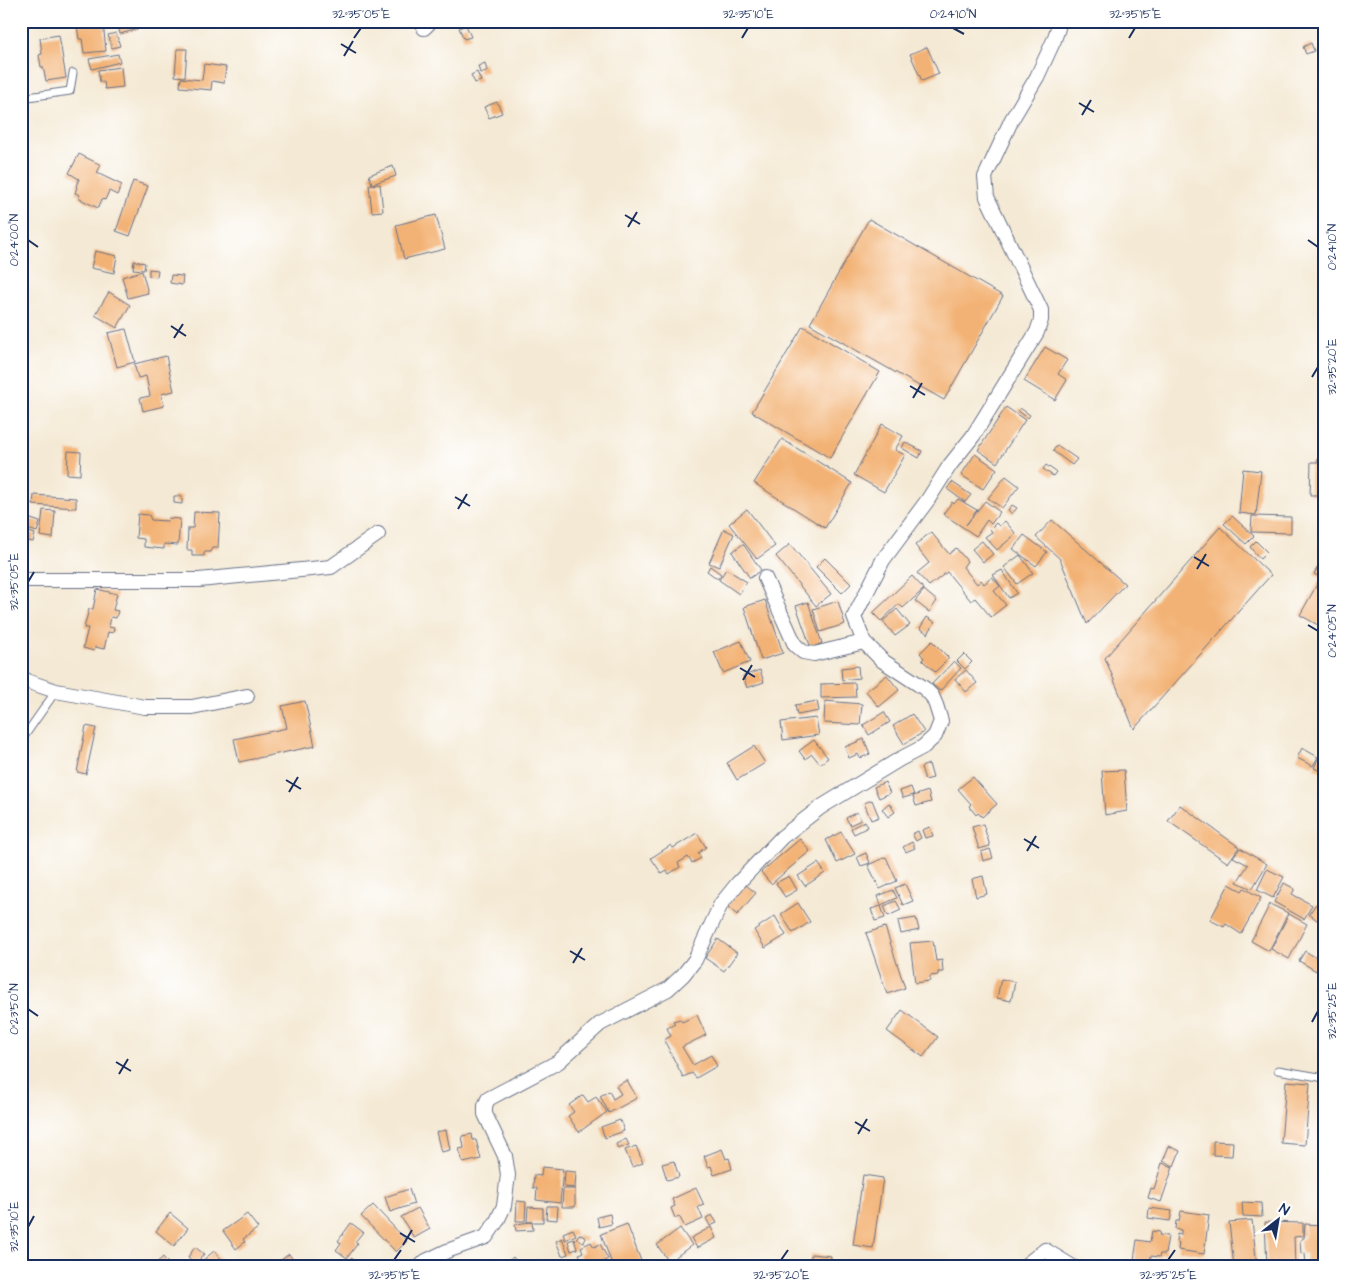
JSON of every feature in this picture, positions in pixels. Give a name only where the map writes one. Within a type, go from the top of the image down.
[{"type":"street","points":[[420,1267],[426,1261],[446,1251],[486,1237],[504,1206],[508,1176],[505,1156],[485,1114],[485,1106],[488,1099],[558,1062],[600,1024],[668,989],[695,960],[722,904],[738,883],[782,837],[821,807],[923,747],[935,736],[941,721],[932,696],[924,688],[883,661],[864,642],[854,617],[858,606],[884,560],[927,501],[950,465],[973,436],[1037,332],[1040,310],[987,197],[985,178],[1012,118],[1036,77],[1054,40],[1058,28],[1057,21]]},
{"type":"street","points":[[21,580],[199,580],[331,567],[378,534]]},
{"type":"street","points":[[765,578],[795,645],[803,652],[814,654],[864,642]]},
{"type":"street","points":[[21,677],[29,682],[56,691],[145,707],[192,707],[247,696]]},
{"type":"street","points":[[1026,1267],[1026,1264],[1045,1250],[1073,1267]]},
{"type":"lane","points":[[21,29],[27,21]]},
{"type":"lane","points":[[21,98],[70,90],[73,73]]},
{"type":"lane","points":[[21,741],[56,691]]},
{"type":"lane","points":[[1278,1070],[1325,1078]]},
{"type":"building","points":[[117,21],[136,21],[138,29],[120,34]]},
{"type":"building","points":[[189,21],[215,21],[215,26]]},
{"type":"building","points":[[103,22],[106,51],[84,53],[77,25]]},
{"type":"building","points":[[466,25],[471,37],[464,39],[459,28]]},
{"type":"building","points":[[116,33],[120,46],[112,48],[108,35]]},
{"type":"building","points":[[59,35],[66,78],[46,81],[39,55],[42,54],[40,38]]},
{"type":"building","points":[[1311,43],[1314,51],[1306,54],[1303,47]]},
{"type":"building","points":[[927,47],[939,74],[922,81],[910,54]]},
{"type":"building","points":[[177,49],[187,49],[185,77],[175,76]]},
{"type":"building","points":[[118,54],[120,62],[92,69],[89,59]]},
{"type":"building","points":[[485,63],[487,71],[480,73],[478,66]]},
{"type":"building","points":[[204,64],[226,67],[224,83],[212,81],[211,90],[180,87],[181,78],[202,80]]},
{"type":"building","points":[[121,67],[123,87],[105,89],[104,82],[100,82],[98,70]]},
{"type":"building","points":[[477,72],[481,81],[475,83],[471,75]]},
{"type":"building","points":[[497,102],[502,113],[489,118],[484,107]]},
{"type":"building","points":[[79,154],[101,165],[97,173],[122,185],[117,195],[109,191],[105,200],[102,199],[98,208],[78,198],[80,195],[75,193],[79,179],[69,173]]},
{"type":"building","points":[[393,166],[396,176],[372,184],[369,175]]},
{"type":"building","points":[[133,181],[148,186],[130,236],[116,231]]},
{"type":"building","points":[[380,184],[383,211],[372,212],[369,185]]},
{"type":"building","points":[[436,215],[445,249],[404,259],[396,225]]},
{"type":"building","points":[[869,219],[1003,296],[944,400],[810,324]]},
{"type":"building","points":[[95,251],[117,256],[114,273],[91,268]]},
{"type":"building","points":[[134,261],[145,263],[144,270],[133,269]]},
{"type":"building","points":[[149,269],[158,270],[157,277],[149,276]]},
{"type":"building","points":[[142,271],[148,293],[128,298],[122,277]]},
{"type":"building","points":[[171,275],[183,276],[182,285],[170,283]]},
{"type":"building","points":[[109,292],[130,305],[117,328],[95,315]]},
{"type":"building","points":[[803,326],[880,372],[830,458],[752,412]]},
{"type":"building","points":[[126,329],[135,362],[117,367],[108,333]]},
{"type":"building","points":[[1045,347],[1067,360],[1058,374],[1067,380],[1055,400],[1024,381]]},
{"type":"building","points":[[166,356],[174,391],[161,394],[164,406],[143,411],[140,398],[150,396],[146,376],[138,378],[134,364]]},
{"type":"building","points":[[1006,407],[1025,420],[997,463],[978,450]]},
{"type":"building","points":[[1020,408],[1030,415],[1028,418],[1018,411]]},
{"type":"building","points":[[882,424],[903,436],[895,450],[905,455],[884,492],[854,475]]},
{"type":"building","points":[[782,439],[852,483],[825,528],[754,483]]},
{"type":"building","points":[[905,442],[922,451],[919,458],[902,448]]},
{"type":"building","points":[[1057,445],[1077,459],[1072,465],[1053,451]]},
{"type":"building","points":[[68,451],[81,452],[80,475],[67,474]]},
{"type":"building","points":[[975,454],[997,469],[983,489],[961,475]]},
{"type":"building","points":[[1318,458],[1325,458],[1325,486],[1323,486],[1323,495],[1310,495],[1311,462],[1318,462]]},
{"type":"building","points":[[1046,465],[1056,472],[1053,476],[1043,469]]},
{"type":"building","points":[[1243,469],[1261,471],[1256,515],[1239,513]]},
{"type":"building","points":[[1006,476],[1019,486],[1002,508],[988,498]]},
{"type":"building","points":[[952,482],[971,495],[965,502],[947,489]]},
{"type":"building","points":[[34,495],[76,498],[76,508],[33,505]]},
{"type":"building","points":[[174,496],[182,496],[182,504],[174,503]]},
{"type":"building","points":[[958,499],[977,510],[966,525],[985,501],[1000,512],[991,524],[987,520],[976,536],[943,514],[952,502],[954,504]]},
{"type":"building","points":[[1012,505],[1017,508],[1012,514],[1008,510]]},
{"type":"building","points":[[747,509],[775,546],[757,559],[729,524]]},
{"type":"building","points":[[43,510],[55,511],[53,538],[40,536]]},
{"type":"building","points":[[194,512],[220,513],[218,548],[212,548],[210,552],[204,552],[204,556],[192,556],[192,550],[187,550],[188,528],[193,528]]},
{"type":"building","points":[[138,514],[149,515],[151,520],[167,521],[168,518],[180,519],[178,545],[164,544],[164,549],[144,547],[144,539],[136,538]]},
{"type":"building","points":[[1232,516],[1254,536],[1246,544],[1224,524]]},
{"type":"building","points":[[1252,516],[1291,517],[1291,533],[1251,532]]},
{"type":"building","points":[[28,518],[40,522],[37,532],[24,528]]},
{"type":"building","points":[[1052,520],[1125,584],[1087,624],[1060,559],[1036,537]]},
{"type":"building","points":[[1005,521],[1016,534],[997,550],[985,537],[992,532],[990,529],[996,523],[999,526]]},
{"type":"building","points":[[1220,527],[1271,575],[1134,729],[1105,658]]},
{"type":"building","points":[[724,529],[734,534],[719,567],[709,563]]},
{"type":"building","points":[[23,530],[35,534],[33,542],[21,539]]},
{"type":"building","points":[[931,532],[949,554],[956,548],[967,561],[963,567],[977,584],[981,580],[984,584],[992,577],[1000,586],[994,591],[1006,605],[991,617],[975,598],[971,601],[947,572],[929,586],[917,573],[929,563],[915,545]]},
{"type":"building","points":[[1024,535],[1047,552],[1036,566],[1013,549]]},
{"type":"building","points":[[982,541],[993,554],[983,562],[972,549]]},
{"type":"building","points":[[1256,541],[1267,552],[1260,559],[1250,547]]},
{"type":"building","points":[[743,544],[761,570],[750,578],[732,552]]},
{"type":"building","points":[[790,544],[831,594],[816,606],[776,556]]},
{"type":"building","points":[[1325,554],[1325,580],[1314,574]]},
{"type":"building","points":[[1020,555],[1033,573],[1017,584],[1004,567]]},
{"type":"building","points":[[825,558],[851,584],[842,593],[816,567]]},
{"type":"building","points":[[710,566],[721,574],[718,579],[707,571]]},
{"type":"building","points":[[726,569],[747,582],[739,594],[719,580]]},
{"type":"building","points":[[1002,570],[1017,593],[1009,598],[993,575]]},
{"type":"building","points":[[912,576],[924,589],[903,608],[899,604],[881,621],[873,613]]},
{"type":"building","points":[[1320,579],[1325,582],[1325,613],[1318,625],[1300,615]]},
{"type":"building","points":[[97,589],[117,594],[113,610],[118,611],[116,618],[111,617],[109,627],[114,628],[113,633],[108,632],[104,649],[95,647],[94,651],[83,648],[88,628],[84,628],[89,609],[93,609]]},
{"type":"building","points":[[924,590],[937,601],[929,612],[915,601]]},
{"type":"building","points":[[765,600],[783,653],[761,660],[744,607]]},
{"type":"building","points":[[838,601],[845,624],[820,632],[813,609]]},
{"type":"building","points":[[808,602],[822,643],[811,648],[796,606]]},
{"type":"building","points":[[897,609],[910,625],[895,636],[883,621]]},
{"type":"building","points":[[927,617],[935,622],[928,634],[920,628]]},
{"type":"building","points":[[741,641],[750,662],[723,673],[714,652]]},
{"type":"building","points":[[932,641],[949,658],[935,672],[922,660],[924,658],[920,653]]},
{"type":"building","points":[[964,654],[972,662],[965,669],[957,661]]},
{"type":"building","points":[[954,661],[961,668],[940,691],[932,684]]},
{"type":"building","points":[[858,666],[859,678],[842,680],[841,668]]},
{"type":"building","points":[[760,670],[764,682],[747,688],[743,676]]},
{"type":"building","points":[[966,670],[977,683],[966,692],[955,679]]},
{"type":"building","points":[[887,675],[899,690],[879,707],[866,691]]},
{"type":"building","points":[[855,683],[856,697],[821,698],[821,684]]},
{"type":"building","points":[[305,701],[315,746],[239,762],[234,739],[287,728],[282,706]]},
{"type":"building","points":[[817,701],[819,711],[797,715],[795,705]]},
{"type":"building","points":[[825,701],[862,704],[860,725],[824,723]]},
{"type":"building","points":[[884,712],[890,722],[869,735],[863,725]]},
{"type":"building","points":[[912,714],[924,732],[904,744],[893,726]]},
{"type":"building","points":[[816,718],[819,735],[783,740],[781,722]]},
{"type":"building","points":[[86,726],[96,728],[86,774],[77,772]]},
{"type":"building","points":[[864,739],[870,754],[860,758],[858,754],[849,758],[845,747]]},
{"type":"building","points":[[814,740],[828,758],[820,764],[812,754],[805,759],[799,751]]},
{"type":"building","points":[[754,746],[765,763],[737,780],[727,763]]},
{"type":"building","points":[[1302,748],[1318,757],[1313,766],[1297,758]]},
{"type":"building","points":[[1319,757],[1325,760],[1325,773],[1314,768]]},
{"type":"building","points":[[929,764],[933,778],[925,780],[921,767]]},
{"type":"building","points":[[1124,770],[1127,811],[1105,815],[1102,771]]},
{"type":"building","points":[[973,777],[997,804],[982,817],[978,813],[976,815],[969,806],[971,804],[958,789]]},
{"type":"building","points":[[885,782],[890,793],[879,798],[874,787]]},
{"type":"building","points":[[911,787],[914,795],[903,798],[900,791]]},
{"type":"building","points":[[928,791],[931,802],[916,806],[913,796]]},
{"type":"building","points":[[872,800],[879,817],[871,820],[864,803]]},
{"type":"building","points":[[889,803],[895,812],[888,817],[882,809]]},
{"type":"building","points":[[1180,805],[1239,847],[1228,863],[1168,821]]},
{"type":"building","points":[[857,812],[861,820],[850,825],[846,818]]},
{"type":"building","points":[[865,821],[868,827],[854,834],[851,828]]},
{"type":"building","points":[[983,824],[990,846],[979,849],[972,827]]},
{"type":"building","points":[[930,827],[933,836],[925,838],[922,830]]},
{"type":"building","points":[[918,831],[921,838],[916,841],[912,834]]},
{"type":"building","points":[[841,832],[855,854],[837,863],[826,840]]},
{"type":"building","points":[[697,833],[706,847],[698,853],[701,858],[692,863],[688,857],[678,863],[680,867],[669,874],[667,871],[662,874],[651,858],[671,845],[673,848]]},
{"type":"building","points":[[800,839],[810,851],[771,884],[761,872]]},
{"type":"building","points":[[912,842],[915,848],[906,852],[903,847]]},
{"type":"building","points":[[1240,848],[1267,864],[1252,889],[1237,882],[1248,865],[1233,857]]},
{"type":"building","points":[[990,849],[993,858],[983,861],[981,852]]},
{"type":"building","points":[[866,853],[870,863],[861,866],[857,857]]},
{"type":"building","points":[[886,857],[897,881],[880,889],[868,865]]},
{"type":"building","points":[[818,863],[825,873],[805,886],[798,876]]},
{"type":"building","points":[[1267,869],[1284,877],[1273,898],[1257,890]]},
{"type":"building","points":[[789,876],[797,890],[785,897],[776,883]]},
{"type":"building","points":[[983,876],[987,894],[976,897],[972,879]]},
{"type":"building","points":[[1284,883],[1295,889],[1292,894],[1312,905],[1304,919],[1274,902]]},
{"type":"building","points":[[905,884],[913,901],[903,905],[895,888]]},
{"type":"building","points":[[1229,884],[1242,891],[1244,888],[1261,898],[1241,934],[1226,924],[1224,927],[1210,920]]},
{"type":"building","points":[[746,885],[756,893],[737,915],[727,906]]},
{"type":"building","points":[[893,890],[897,898],[881,905],[878,896]]},
{"type":"building","points":[[896,901],[901,910],[888,916],[884,906]]},
{"type":"building","points":[[798,903],[810,922],[793,933],[781,914]]},
{"type":"building","points":[[1270,904],[1288,913],[1269,951],[1251,941]]},
{"type":"building","points":[[1316,904],[1325,910],[1325,926],[1309,914]]},
{"type":"building","points":[[881,906],[885,918],[875,921],[871,909]]},
{"type":"building","points":[[1289,914],[1307,924],[1289,959],[1271,949]]},
{"type":"building","points":[[775,916],[786,935],[765,948],[754,930]]},
{"type":"building","points":[[916,918],[919,930],[901,934],[898,921]]},
{"type":"building","points":[[885,927],[905,988],[887,994],[866,933]]},
{"type":"building","points":[[718,939],[737,953],[724,971],[705,958]]},
{"type":"building","points":[[933,941],[936,961],[942,960],[943,972],[930,976],[930,981],[915,983],[910,943]]},
{"type":"building","points":[[1305,951],[1325,963],[1325,976],[1299,961]]},
{"type":"building","points":[[1001,979],[1015,982],[1011,1001],[997,998]]},
{"type":"building","points":[[902,1010],[938,1037],[923,1057],[887,1031]]},
{"type":"building","points":[[697,1015],[706,1035],[682,1047],[693,1065],[711,1055],[717,1066],[696,1078],[692,1073],[683,1077],[664,1040],[671,1036],[667,1028],[675,1024],[673,1021],[680,1019],[682,1022]]},
{"type":"building","points":[[627,1080],[637,1098],[609,1113],[600,1096],[609,1091],[613,1099],[621,1094],[616,1086]]},
{"type":"building","points":[[1286,1081],[1310,1083],[1305,1145],[1281,1143]]},
{"type":"building","points":[[583,1095],[588,1102],[596,1097],[607,1112],[579,1132],[568,1116],[574,1112],[569,1105]]},
{"type":"building","points":[[620,1120],[624,1131],[605,1138],[601,1127]]},
{"type":"building","points":[[446,1130],[450,1150],[441,1152],[436,1132]]},
{"type":"building","points":[[472,1134],[473,1140],[476,1140],[481,1159],[463,1163],[459,1149],[464,1148],[462,1136]]},
{"type":"building","points":[[626,1139],[629,1145],[618,1149],[616,1144]]},
{"type":"building","points":[[1213,1141],[1233,1142],[1232,1156],[1213,1155]]},
{"type":"building","points":[[636,1146],[643,1163],[632,1167],[625,1150]]},
{"type":"building","points":[[1169,1146],[1180,1151],[1174,1166],[1163,1161]]},
{"type":"building","points":[[722,1149],[726,1159],[729,1158],[732,1169],[714,1175],[711,1166],[708,1167],[704,1156]]},
{"type":"building","points":[[674,1161],[679,1177],[667,1180],[662,1164]]},
{"type":"building","points":[[1162,1163],[1173,1167],[1161,1202],[1148,1198],[1151,1188],[1154,1189]]},
{"type":"building","points":[[542,1167],[563,1169],[560,1203],[536,1200],[537,1188],[533,1188],[534,1175],[541,1176]]},
{"type":"building","points":[[565,1171],[576,1172],[575,1188],[564,1187]]},
{"type":"building","points":[[863,1175],[883,1178],[873,1248],[853,1245]]},
{"type":"building","points":[[696,1188],[704,1205],[698,1207],[703,1219],[685,1227],[679,1216],[675,1218],[671,1208],[675,1206],[672,1199]]},
{"type":"building","points":[[409,1189],[414,1204],[390,1212],[385,1197]]},
{"type":"building","points":[[563,1189],[575,1189],[575,1207],[562,1207]]},
{"type":"building","points":[[517,1201],[526,1202],[525,1221],[516,1221]]},
{"type":"building","points":[[1242,1202],[1261,1203],[1262,1217],[1243,1216]]},
{"type":"building","points":[[373,1205],[407,1241],[396,1252],[361,1216]]},
{"type":"building","points":[[547,1206],[558,1206],[557,1220],[546,1219]]},
{"type":"building","points":[[528,1207],[543,1208],[543,1222],[527,1222]]},
{"type":"building","points":[[418,1208],[430,1229],[414,1238],[401,1217]]},
{"type":"building","points":[[1149,1208],[1172,1211],[1170,1221],[1148,1218]]},
{"type":"building","points":[[1181,1211],[1209,1215],[1204,1254],[1178,1250],[1177,1234],[1181,1235],[1181,1230],[1175,1229],[1176,1221],[1179,1221]]},
{"type":"building","points":[[170,1213],[188,1228],[174,1246],[156,1231]]},
{"type":"building","points":[[247,1214],[258,1228],[243,1239],[245,1242],[236,1249],[223,1231]]},
{"type":"building","points":[[610,1214],[612,1224],[599,1227],[597,1217]]},
{"type":"building","points":[[712,1215],[717,1223],[710,1226],[706,1218]]},
{"type":"building","points":[[1252,1220],[1257,1267],[1234,1267],[1229,1222]]},
{"type":"building","points":[[532,1222],[533,1230],[516,1231],[515,1224]]},
{"type":"building","points":[[1265,1222],[1303,1223],[1303,1236],[1294,1237],[1295,1267],[1267,1267]]},
{"type":"building","points":[[351,1223],[363,1232],[355,1242],[358,1243],[347,1258],[336,1250],[341,1243],[338,1241]]},
{"type":"building","points":[[627,1224],[641,1261],[625,1267],[613,1267],[601,1234]]},
{"type":"building","points":[[1305,1224],[1322,1225],[1325,1267],[1306,1267],[1305,1253],[1301,1254],[1300,1240],[1304,1238]]},
{"type":"building","points":[[711,1227],[716,1238],[697,1248],[691,1238]]},
{"type":"building","points":[[680,1228],[692,1245],[669,1262],[657,1245]]},
{"type":"building","points":[[573,1229],[576,1235],[565,1240],[563,1233]]},
{"type":"building","points":[[1152,1231],[1160,1232],[1159,1235],[1168,1236],[1165,1254],[1160,1254],[1159,1257],[1151,1256],[1150,1262],[1134,1260],[1137,1240],[1150,1242]]},
{"type":"building","points":[[579,1234],[586,1238],[584,1242],[576,1239]]},
{"type":"building","points":[[562,1238],[568,1254],[562,1256],[556,1241]]},
{"type":"building","points":[[574,1239],[577,1249],[571,1251],[568,1241]]},
{"type":"building","points":[[591,1242],[594,1247],[600,1244],[608,1259],[593,1267],[586,1267],[579,1254],[583,1252],[581,1247]]},
{"type":"building","points":[[195,1247],[204,1254],[196,1264],[188,1257]]},
{"type":"building","points":[[214,1251],[224,1262],[218,1267],[195,1267]]},
{"type":"building","points":[[289,1254],[298,1267],[272,1267]]},
{"type":"building","points":[[811,1254],[831,1256],[830,1267],[810,1267]]},
{"type":"building","points":[[163,1257],[171,1267],[152,1267]]},
{"type":"building","points":[[513,1257],[521,1267],[502,1267]]},
{"type":"building","points":[[351,1258],[362,1265],[361,1267],[345,1267]]}]
